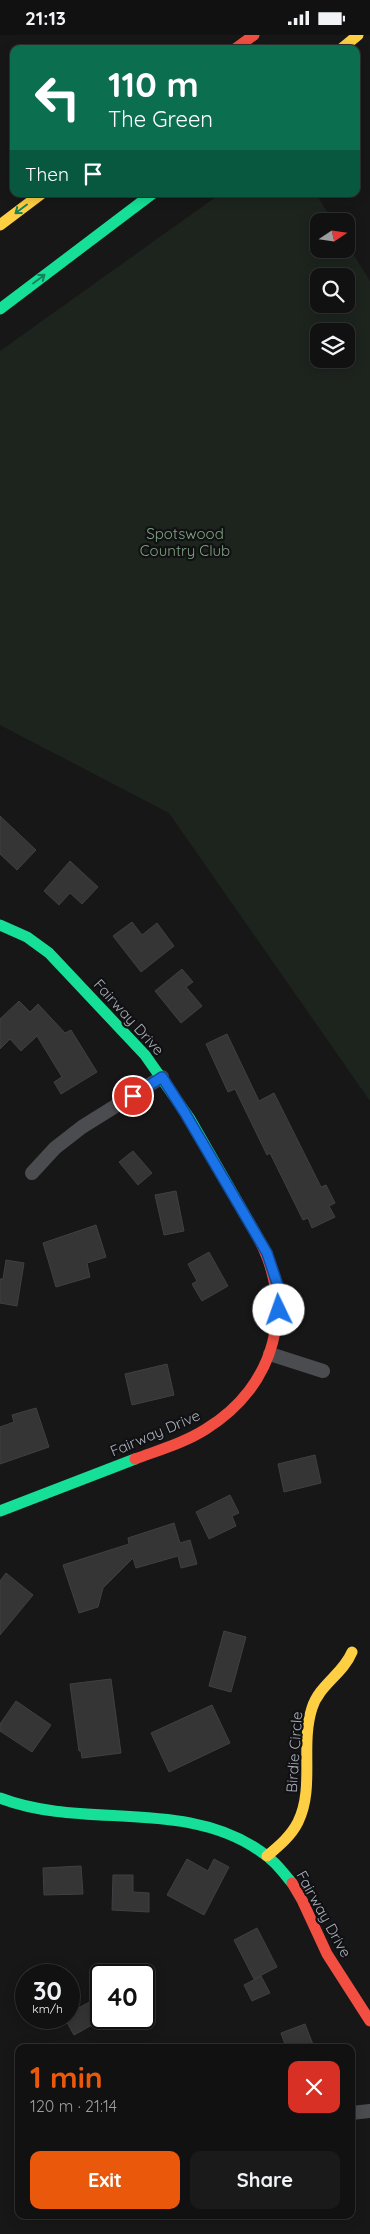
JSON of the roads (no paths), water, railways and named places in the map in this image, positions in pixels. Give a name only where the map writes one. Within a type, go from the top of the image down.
[{"type":"main road","points":[[240,45],[254,35]]},
{"type":"main road","points":[[346,45],[358,35]]},
{"type":"main road","points":[[0,225],[37,197]]},
{"type":"main road","points":[[0,309],[148,197]]},
{"type":"main road","name":"Fairway Drive","points":[[0,925],[26,937],[50,953],[140,1048],[162,1077],[190,1121],[272,1264],[278,1286],[279,1310],[270,1354],[263,1371],[250,1393],[233,1410],[206,1430],[191,1438],[0,1511]]},
{"type":"main road","name":"Birdie Circle","points":[[267,1856],[287,1839],[304,1808],[307,1739],[312,1705],[324,1686],[347,1664],[352,1652]]},
{"type":"main road","name":"Fairway Drive","points":[[0,1798],[21,1807],[51,1813],[199,1824],[238,1837],[267,1856],[294,1886],[331,1960],[370,2021]]},
{"type":"street","points":[[32,1173],[55,1148],[74,1133],[162,1077]]},
{"type":"street","points":[[270,1354],[323,1371]]},
{"type":"street","points":[[355,2113],[370,2111]]},
{"type":"park label","name":"Spotswood Country Club","points":[[185,542]]}]
